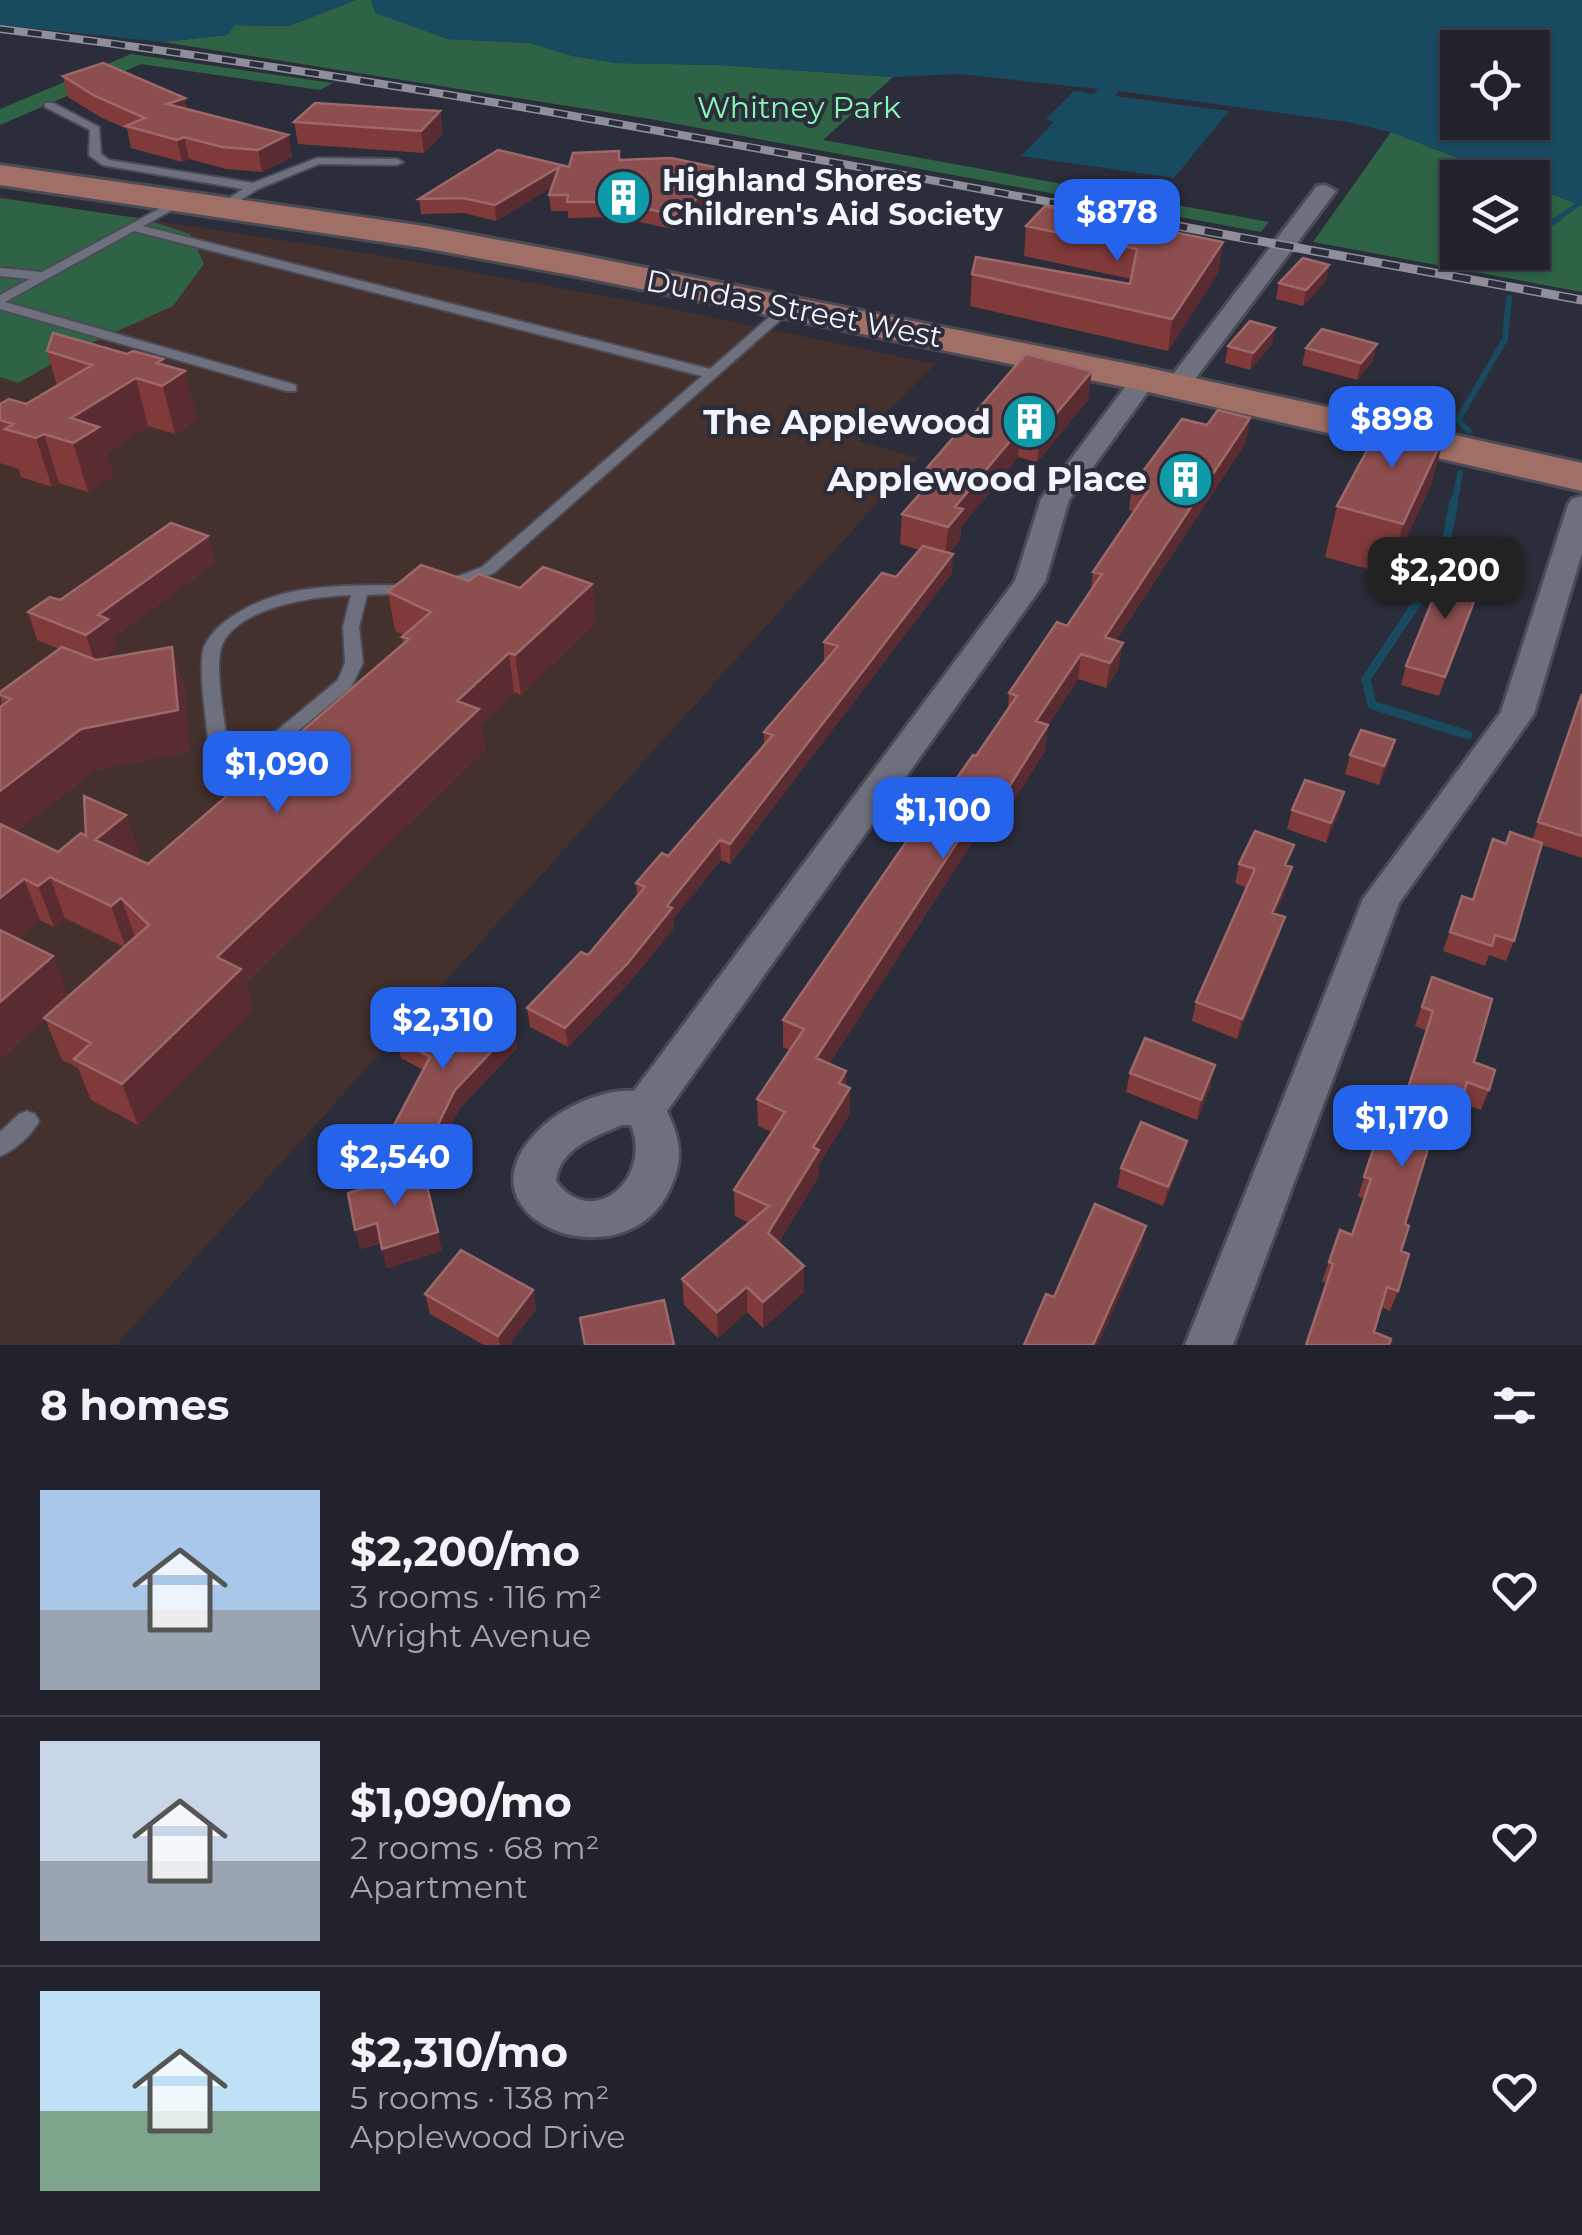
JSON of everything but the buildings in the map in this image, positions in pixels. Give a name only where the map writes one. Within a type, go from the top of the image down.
[{"type":"main road","name":"Dundas Street West","points":[[0,175],[181,201],[238,197],[1160,383],[1582,476]]},
{"type":"street","points":[[645,1110],[1030,582],[1054,499],[1325,191]]},
{"type":"street","points":[[1209,1345],[1382,899],[1517,714],[1582,505]]},
{"type":"lane","points":[[49,105],[95,130],[95,155],[106,163],[238,197],[318,161],[397,162]]},
{"type":"lane","points":[[0,302],[181,201]]},
{"type":"lane","points":[[135,228],[712,374]]},
{"type":"lane","points":[[0,272],[42,276]]},
{"type":"lane","points":[[0,302],[291,388]]},
{"type":"lane","points":[[360,591],[351,627],[354,663],[345,683],[280,737],[219,756],[211,658],[212,646],[220,633],[252,609],[286,594],[360,591],[431,590],[462,583],[488,570],[788,308]]},
{"type":"lane","points":[[0,1146],[27,1121]]},
{"type":"shaded area","points":[[0,197],[378,255],[653,305],[935,364],[859,441],[918,458],[117,1345],[0,1345]]},
{"type":"green space","name":"Whitney Park","points":[[356,0],[371,0],[447,39],[530,43],[616,63],[719,65],[893,77],[823,140],[1269,222],[1261,232],[650,119],[162,42],[227,35],[234,25],[289,26]]},
{"type":"green space","points":[[131,54],[333,83],[320,90],[141,64],[0,125],[0,109]]},
{"type":"green space","points":[[1391,132],[1463,160],[1440,160],[1440,266],[1313,242]]},
{"type":"green space","points":[[1550,194],[1582,206],[1582,292],[1464,270],[1550,270]]},
{"type":"green space","points":[[0,198],[144,219],[190,234],[204,264],[173,306],[80,348],[18,383],[0,377]]},
{"type":"water","points":[[0,0],[356,0],[289,26],[235,25],[227,35],[162,42],[0,25]]},
{"type":"water","points":[[371,0],[1582,0],[1582,206],[1550,194],[1550,160],[1463,160],[1391,132],[1347,122],[1119,91],[1115,96],[1229,111],[1174,178],[1021,156],[1054,122],[1046,119],[1074,91],[1094,94],[1098,89],[959,74],[893,77],[719,65],[616,63],[530,43],[447,39],[375,13]]},
{"type":"waterway","points":[[1555,220],[1577,205]]},
{"type":"waterway","points":[[1550,224],[1559,218]]},
{"type":"waterway","points":[[1469,431],[1458,420],[1505,339],[1509,298]]},
{"type":"waterway","points":[[1454,504],[1460,473]]},
{"type":"waterway","points":[[1454,501],[1442,565],[1366,679],[1372,705],[1468,735]]},
{"type":"railway","points":[[0,29],[432,92],[1148,220]]},
{"type":"railway","points":[[1134,218],[1582,300]]},
{"type":"place","name":"Highland Shores Children's Aid Society","points":[[623,198]]},
{"type":"place","name":"The Applewood","points":[[1030,422]]},
{"type":"place","name":"Applewood Place","points":[[1186,479]]}]
